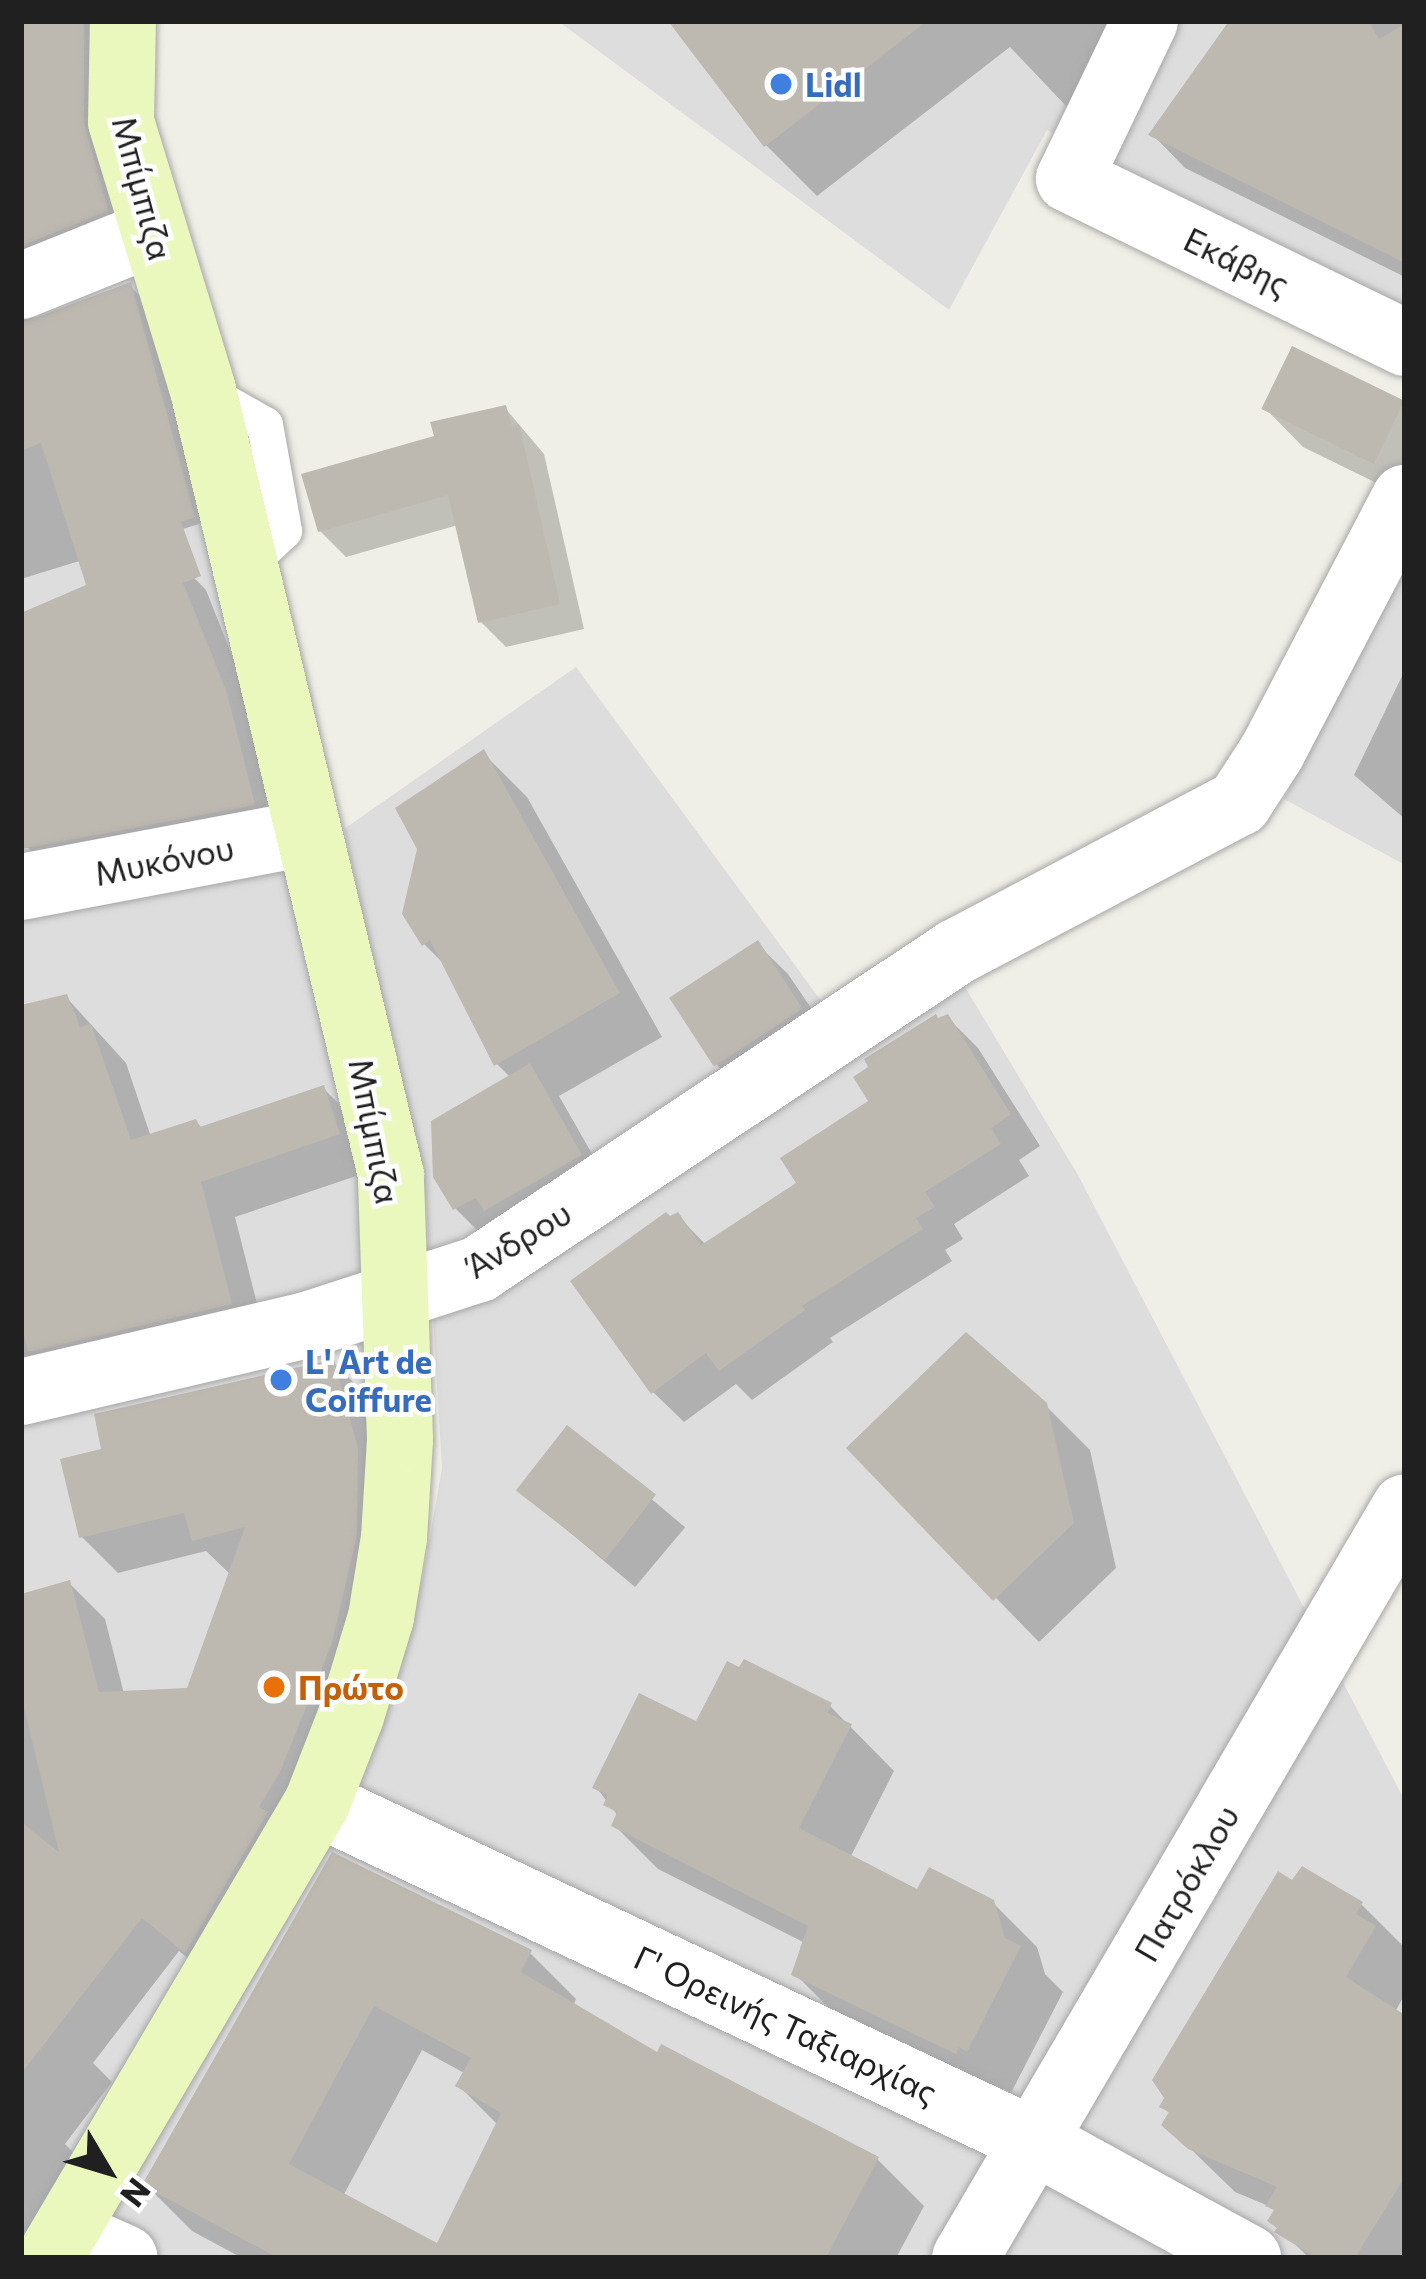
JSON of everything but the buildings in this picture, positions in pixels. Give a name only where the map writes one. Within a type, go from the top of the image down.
[{"type":"street","name":"Μπίμπιζα","points":[[58,2245],[317,1803],[375,1637],[394,1538],[400,1439],[391,1175],[203,391],[122,122],[123,21]]},
{"type":"street","name":"Εκάβης","points":[[1144,21],[1069,178],[1405,343]]},
{"type":"street","points":[[21,286],[153,233]]},
{"type":"street","name":"Άνδρου","points":[[21,1392],[395,1299],[479,1268],[956,952],[1239,803],[1272,752],[1405,498]]},
{"type":"street","name":"Μυκόνου","points":[[21,887],[307,833]]},
{"type":"street","name":"Πατρόκλου","points":[[965,2258],[1405,1507]]},
{"type":"street","name":"Γ' Ορεινής Ταξιαρχίας","points":[[317,1803],[1036,2142],[1248,2258]]},
{"type":"street","points":[[58,2245],[125,2258]]},
{"type":"shaded area","points":[[21,21],[99,21],[358,1139],[378,1434],[364,1568],[299,1796],[21,2248]]},
{"type":"shaded area","points":[[558,21],[1405,21],[1405,306],[1047,130],[949,310]]},
{"type":"shaded area","points":[[1405,560],[1405,865],[1284,799]]},
{"type":"shaded area","points":[[576,667],[847,1036],[953,967],[1078,1175],[1405,1801],[1405,2258],[62,2258],[312,1865],[368,1767],[423,1577],[442,1468],[426,1200],[344,829]]},
{"type":"place","name":"Lidl","points":[[781,84]]},
{"type":"place","name":"L' Art de Coiffure","points":[[281,1380]]},
{"type":"place","name":"Πρώτο","points":[[274,1687]]}]
